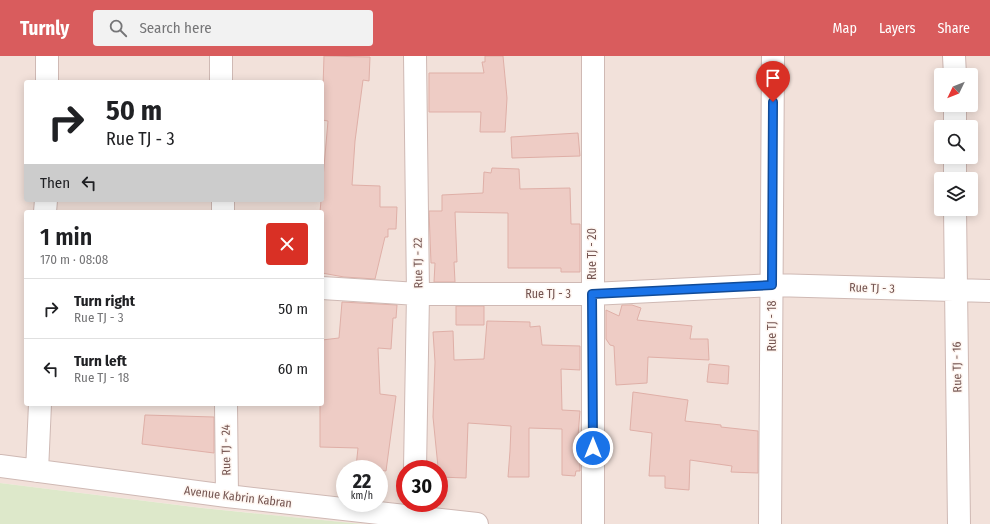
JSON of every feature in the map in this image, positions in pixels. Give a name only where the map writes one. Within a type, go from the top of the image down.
[{"type":"street","points":[[47,56],[47,80]]},
{"type":"street","points":[[221,56],[221,80]]},
{"type":"street","name":"Rue TJ - 22","points":[[415,56],[418,294],[415,460]]},
{"type":"street","name":"Rue TJ - 20","points":[[593,56],[592,294],[594,524]]},
{"type":"street","name":"Rue TJ - 18","points":[[770,524],[773,56]]},
{"type":"street","points":[[954,56],[954,68]]},
{"type":"street","name":"Rue TJ - 16","points":[[956,216],[960,524]]},
{"type":"street","name":"Rue TJ - 3","points":[[324,288],[418,294],[592,294],[772,285],[990,291]]},
{"type":"street","points":[[37,471],[40,406]]},
{"type":"street","name":"Rue TJ - 24","points":[[226,406],[227,496]]},
{"type":"street","name":"Avenue Kabrin Kabran","points":[[0,466],[227,496],[396,509]]},
{"type":"street","name":"Avenue Kabrin Kabran","points":[[424,512],[477,524]]},
{"type":"shaded area","points":[[0,56],[990,56],[990,524],[362,524],[203,508],[0,483]]},
{"type":"green space","points":[[0,483],[202,508],[362,524],[0,524]]},
{"type":"building","points":[[324,56],[370,57],[369,81],[363,80],[355,141],[352,185],[380,186],[380,207],[397,207],[396,229],[388,229],[388,237],[385,237],[375,279],[344,277],[324,273],[324,210],[320,210],[321,202],[324,202],[324,166],[328,121],[324,120]]},
{"type":"building","points":[[485,56],[503,56],[507,98],[505,132],[480,132],[481,112],[429,112],[429,73],[484,73],[482,62],[485,62]]},
{"type":"building","points":[[578,133],[580,156],[512,158],[511,137]]},
{"type":"building","points":[[492,168],[519,169],[520,189],[570,188],[571,224],[580,224],[580,272],[561,272],[561,268],[508,268],[508,213],[455,212],[457,262],[454,262],[455,282],[434,282],[435,263],[431,263],[429,211],[442,211],[442,195],[483,193],[484,172],[491,173]]},
{"type":"building","points":[[342,302],[397,305],[396,318],[393,318],[391,349],[378,348],[380,394],[396,396],[387,460],[357,460],[358,448],[320,447],[320,406],[324,406],[324,340],[339,338]]},
{"type":"building","points":[[622,305],[632,305],[641,308],[637,320],[692,326],[690,339],[708,339],[709,360],[648,357],[647,383],[616,385],[614,346],[610,345],[606,339],[606,310],[619,316]]},
{"type":"building","points":[[456,306],[484,306],[484,325],[456,325]]},
{"type":"building","points":[[487,321],[530,322],[530,327],[540,326],[542,345],[580,346],[580,370],[561,369],[562,410],[580,411],[577,448],[580,448],[580,471],[576,471],[575,476],[562,475],[562,429],[529,428],[529,477],[508,477],[511,426],[468,423],[466,478],[448,477],[448,460],[437,460],[433,417],[435,362],[433,332],[453,331],[454,360],[484,359]]},
{"type":"building","points":[[709,364],[729,366],[728,384],[707,382]]},
{"type":"building","points":[[633,392],[688,400],[685,421],[758,431],[758,473],[731,472],[732,466],[690,460],[689,490],[665,488],[665,476],[649,476],[652,433],[630,430]]},
{"type":"building","points":[[145,415],[214,417],[214,453],[142,444]]},
{"type":"route","points":[[593,448],[592,294],[772,285],[773,102]]}]
